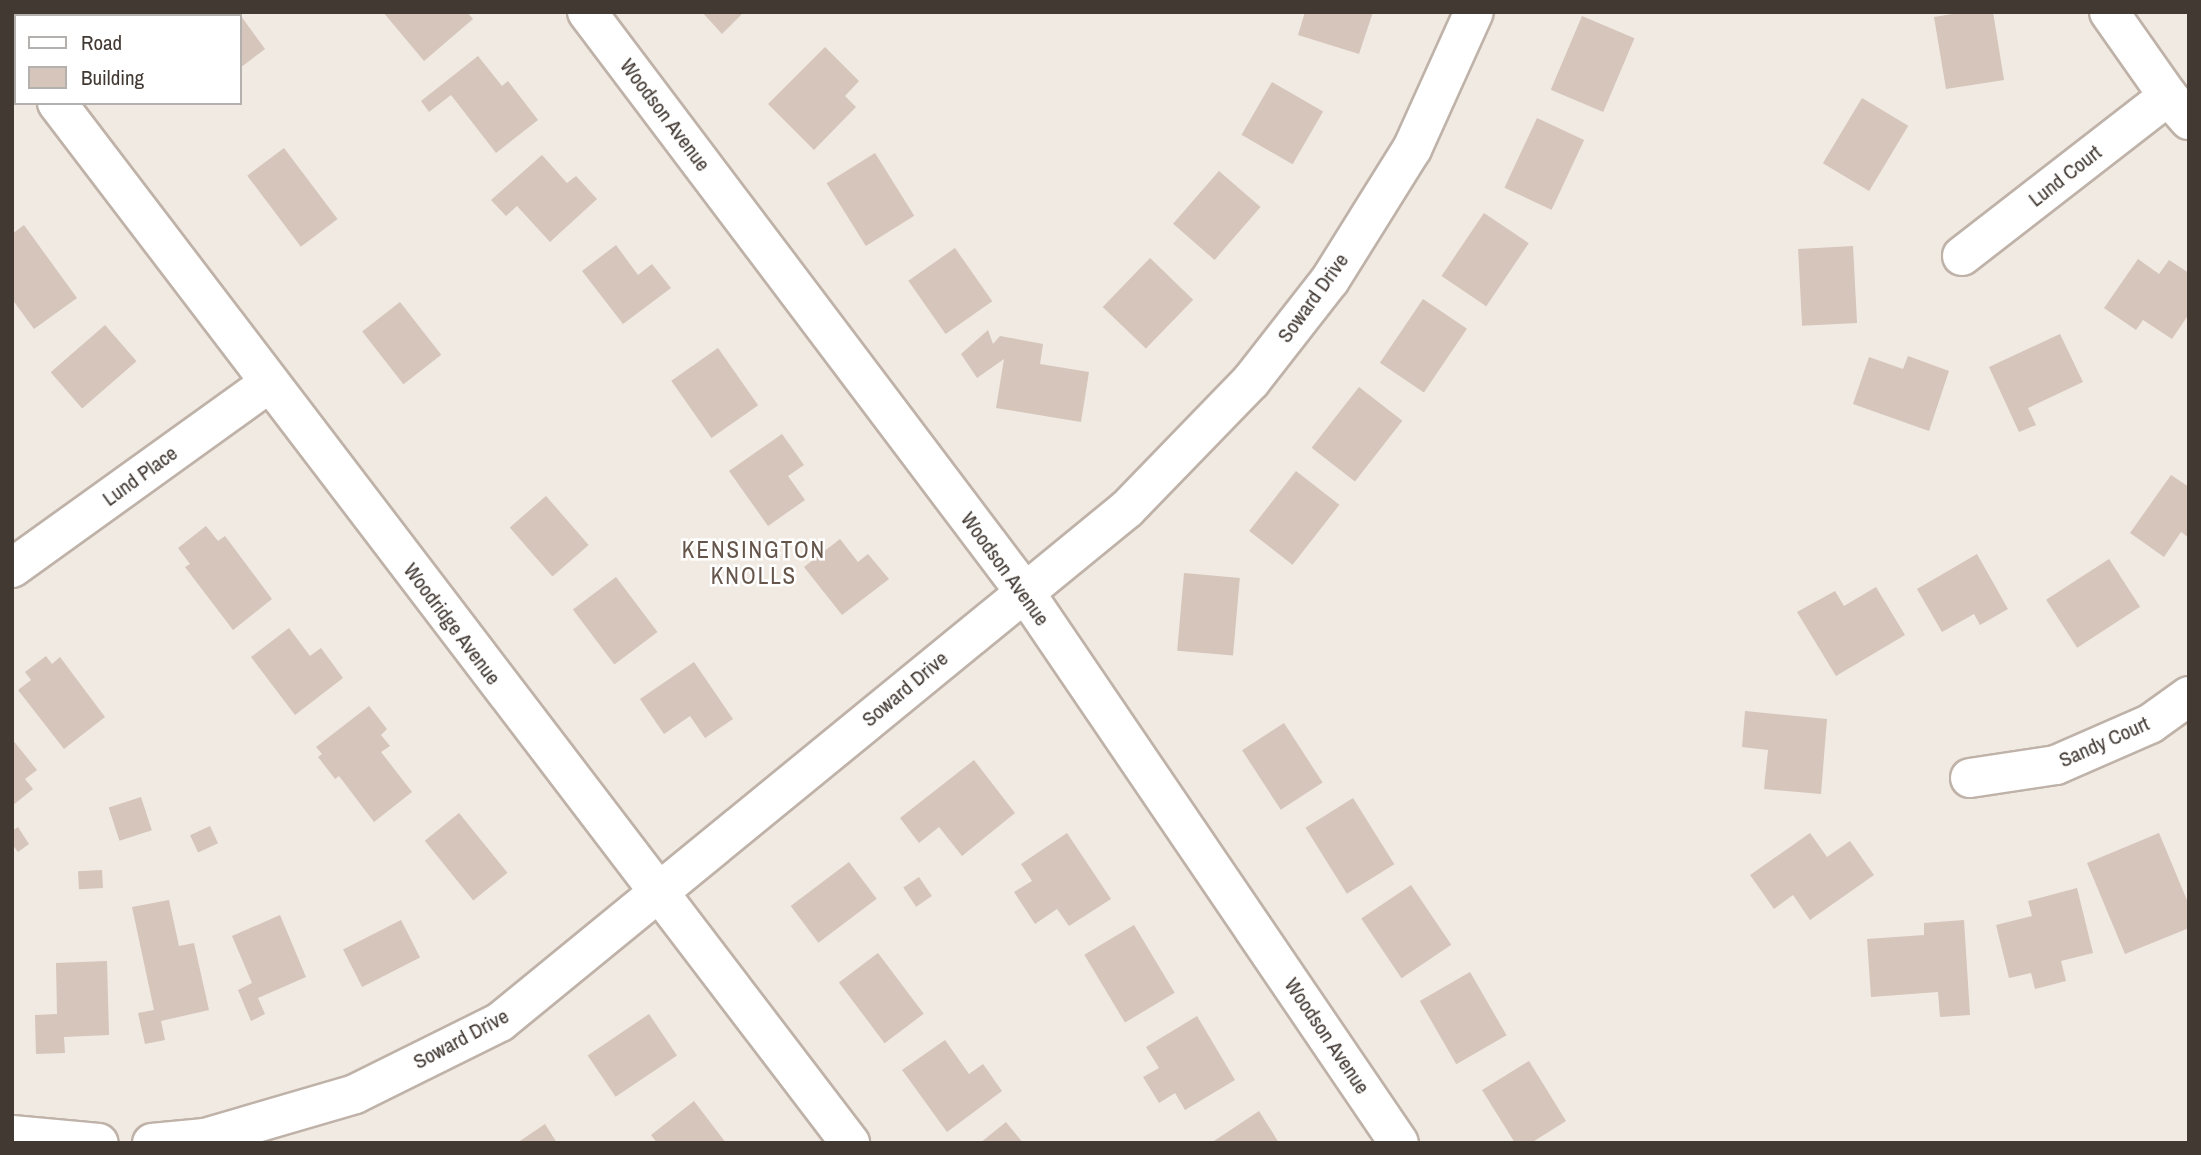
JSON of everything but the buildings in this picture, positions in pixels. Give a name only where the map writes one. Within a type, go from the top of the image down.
[{"type":"street","name":"Woodson Avenue","points":[[587,12],[1024,591],[1399,1143]]},
{"type":"street","name":"Soward Drive","points":[[152,1143],[205,1138],[355,1094],[500,1022],[1127,509],[1251,381],[1330,280],[1412,149],[1474,12]]},
{"type":"street","points":[[2109,12],[2178,108]]},
{"type":"street","name":"Woodridge Avenue","points":[[59,105],[268,384],[850,1143]]},
{"type":"street","name":"Lund Court","points":[[1962,256],[2178,108]]},
{"type":"street","name":"Lund Place","points":[[12,568],[268,384]]},
{"type":"street","name":"Sandy Court","points":[[1970,778],[2056,765],[2150,724],[2189,696]]},
{"type":"street","points":[[12,1135],[99,1143]]},
{"type":"district","name":"KENSINGTON KNOLLS","points":[[754,563]]}]
